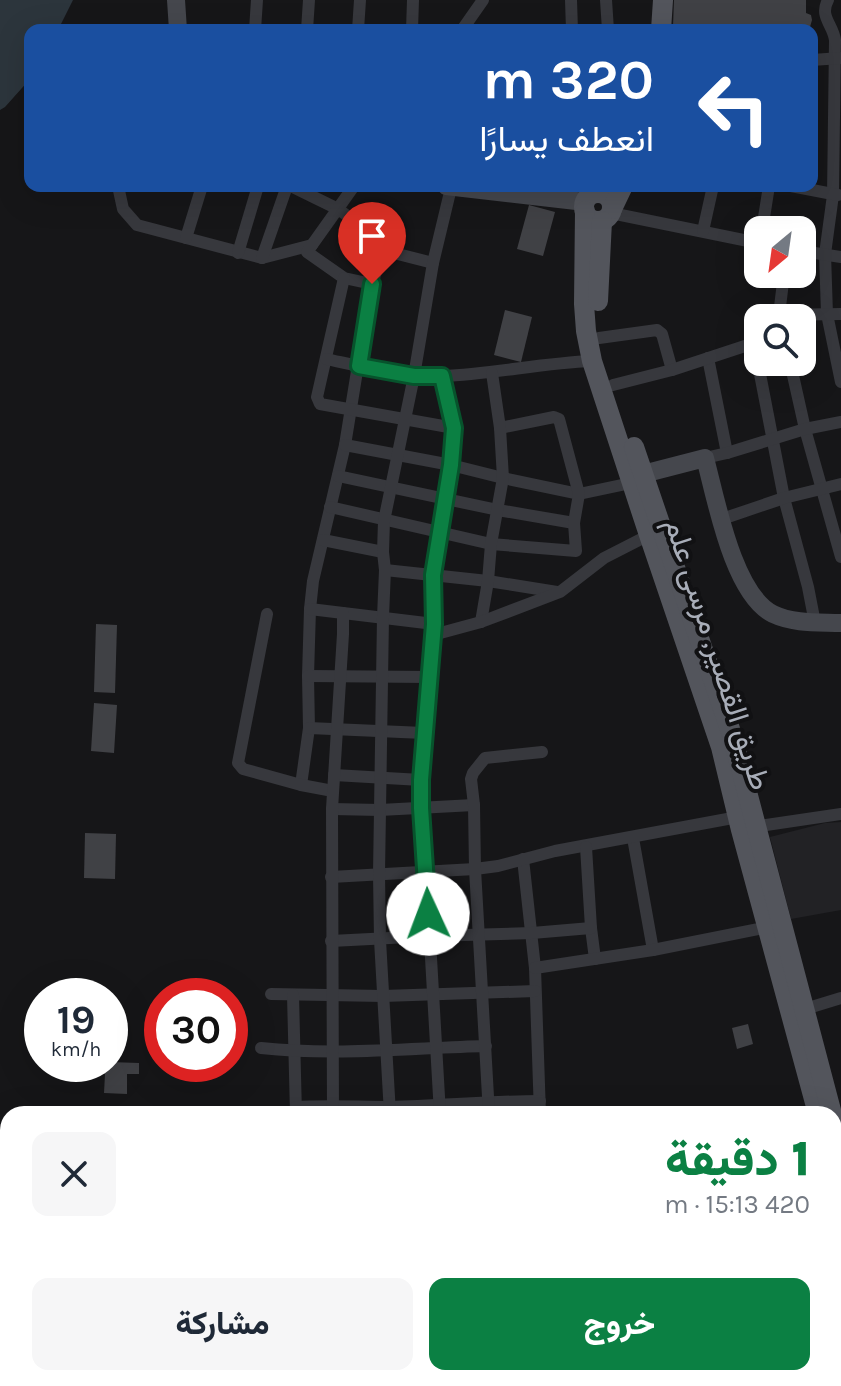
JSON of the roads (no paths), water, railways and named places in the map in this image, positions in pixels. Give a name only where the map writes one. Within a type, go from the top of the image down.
[{"type":"main road","points":[[661,24],[663,0]]},
{"type":"main road","name":"طريق القصير, مرسى علم","points":[[617,192],[599,211],[584,304],[592,361],[732,735],[746,824],[768,927],[816,1106]]},
{"type":"main road","name":"طريق القصير, مرسى علم","points":[[599,211],[599,338],[649,535],[805,1009],[830,1106]]},
{"type":"street","points":[[176,0],[178,24]]},
{"type":"street","points":[[255,24],[257,0]]},
{"type":"street","points":[[307,24],[309,0]]},
{"type":"street","points":[[358,24],[360,0]]},
{"type":"street","points":[[412,24],[413,0]]},
{"type":"street","points":[[466,24],[483,0]]},
{"type":"street","points":[[571,0],[572,24]]},
{"type":"street","points":[[606,0],[608,24]]},
{"type":"street","points":[[828,0],[824,13],[834,32],[838,58],[838,118],[837,195],[825,254],[841,382]]},
{"type":"street","points":[[818,60],[838,58]]},
{"type":"street","points":[[119,192],[123,209],[137,225],[238,253],[262,258],[312,245]]},
{"type":"street","points":[[186,238],[200,192]]},
{"type":"street","points":[[238,253],[256,192]]},
{"type":"street","points":[[262,258],[287,192]]},
{"type":"street","points":[[301,785],[309,728],[308,676],[313,581],[352,410],[372,284],[388,247],[338,209],[302,192]]},
{"type":"street","points":[[350,192],[307,252],[344,278],[372,284]]},
{"type":"street","points":[[390,1106],[379,874],[384,521],[448,192]]},
{"type":"street","points":[[480,192],[599,211],[744,240]]},
{"type":"street","points":[[703,231],[712,192]]},
{"type":"street","points":[[764,216],[768,192]]},
{"type":"street","points":[[386,251],[433,263]]},
{"type":"street","points":[[816,253],[841,257]]},
{"type":"street","points":[[344,278],[318,402],[454,428]]},
{"type":"street","points":[[599,338],[657,330],[662,334],[672,370]]},
{"type":"street","points":[[613,385],[672,370],[754,343],[784,498],[815,623]]},
{"type":"street","points":[[708,358],[727,453]]},
{"type":"street","points":[[326,359],[414,376],[492,373],[592,361]]},
{"type":"street","points":[[481,622],[503,478],[492,373]]},
{"type":"street","points":[[439,1106],[421,780],[434,629],[433,575],[454,428],[442,376]]},
{"type":"street","points":[[793,376],[822,490],[839,537],[841,557]]},
{"type":"street","points":[[500,428],[554,417],[559,419],[579,494],[574,523],[580,575]]},
{"type":"street","points":[[345,445],[579,494],[805,429],[841,422]]},
{"type":"street","points":[[705,458],[735,562],[755,600],[774,614],[815,623],[841,623]]},
{"type":"street","points":[[338,476],[574,523]]},
{"type":"street","points":[[722,519],[784,498],[841,484]]},
{"type":"street","points":[[330,507],[491,544],[576,551]]},
{"type":"street","points":[[310,609],[383,617],[434,629],[481,622],[560,592],[604,558],[649,535]]},
{"type":"street","points":[[323,540],[383,552]]},
{"type":"street","points":[[385,570],[560,592]]},
{"type":"street","points":[[333,1106],[332,809],[343,613]]},
{"type":"street","points":[[267,614],[237,761],[243,769],[333,791]]},
{"type":"street","points":[[308,676],[429,677]]},
{"type":"street","points":[[309,728],[424,733]]},
{"type":"street","points":[[489,1106],[471,779],[485,758],[542,752]]},
{"type":"street","points":[[334,775],[421,780]]},
{"type":"street","points":[[332,809],[474,805]]},
{"type":"street","points":[[331,877],[475,869],[633,838],[841,814]]},
{"type":"street","points":[[633,838],[653,950]]},
{"type":"street","points":[[586,847],[595,959]]},
{"type":"street","points":[[523,859],[535,968],[540,1106]]},
{"type":"street","points":[[535,968],[653,950],[768,927]]},
{"type":"street","points":[[331,941],[591,928]]},
{"type":"street","points":[[271,994],[383,996],[535,991]]},
{"type":"street","points":[[293,995],[296,1106]]},
{"type":"street","points":[[805,1009],[841,998]]},
{"type":"street","points":[[261,1048],[333,1052],[486,1046]]}]
